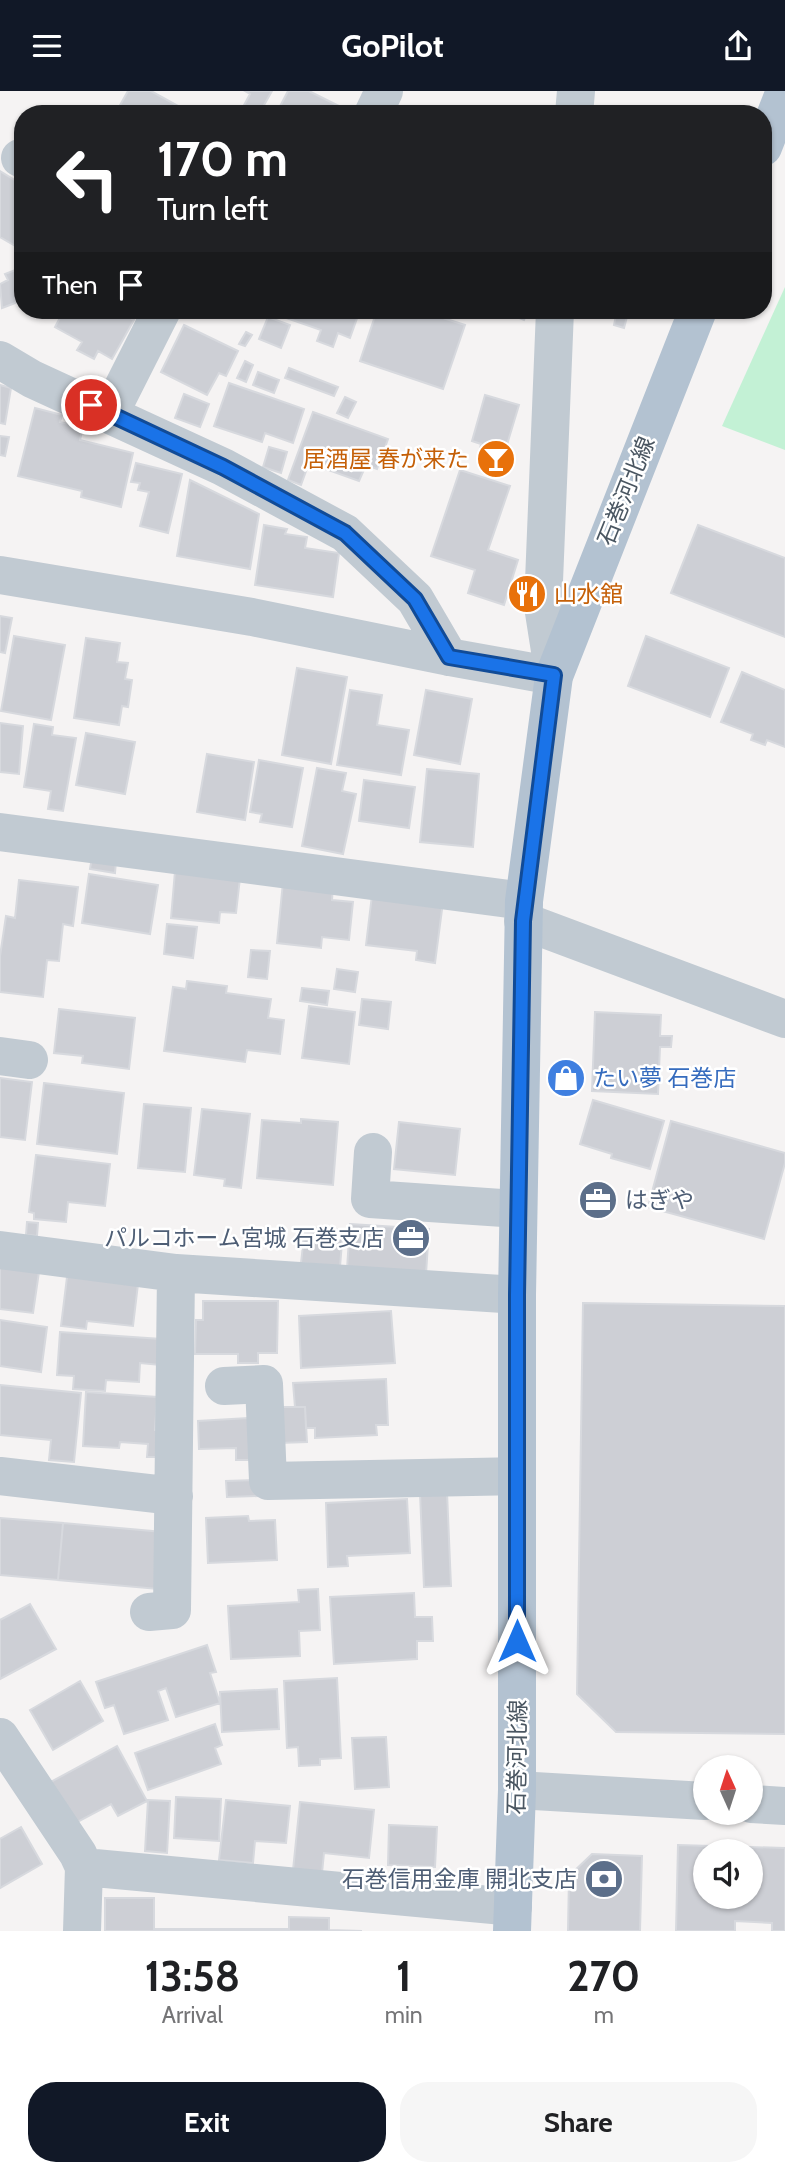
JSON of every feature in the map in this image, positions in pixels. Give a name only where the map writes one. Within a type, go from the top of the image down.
[{"type":"main road","points":[[772,124],[785,91]]},
{"type":"main road","name":"石巻河北線","points":[[513,1919],[517,1790],[517,1295],[523,911],[554,675],[694,319]]},
{"type":"street","points":[[110,413],[157,319]]},
{"type":"street","points":[[0,575],[252,617],[449,657],[554,675],[543,606],[555,319]]},
{"type":"street","points":[[0,360],[32,379],[223,467],[345,533],[415,599],[449,657]]},
{"type":"street","points":[[0,832],[523,911],[785,1019]]},
{"type":"street","points":[[373,1152],[370,1199],[518,1209]]},
{"type":"street","points":[[0,1250],[176,1273],[517,1295]]},
{"type":"street","points":[[149,1612],[172,1610],[176,1273]]},
{"type":"street","points":[[224,1386],[264,1384],[268,1481],[517,1476]]},
{"type":"street","points":[[0,1476],[173,1496]]},
{"type":"street","points":[[2,1747],[78,1854],[84,1867],[82,1931]]},
{"type":"street","points":[[517,1790],[693,1800]]},
{"type":"street","points":[[763,1805],[785,1806]]},
{"type":"street","points":[[84,1867],[513,1919]]},
{"type":"green space","points":[[785,287],[785,450],[722,426]]},
{"type":"building","points":[[128,91],[151,91],[177,105],[120,105]]},
{"type":"building","points":[[245,91],[272,91],[264,105],[244,105],[250,94]]},
{"type":"building","points":[[288,91],[309,91],[337,105],[281,105]]},
{"type":"building","points":[[0,171],[14,180],[14,245],[0,237]]},
{"type":"building","points":[[14,270],[14,303],[2,308],[0,284],[8,280],[5,274]]},
{"type":"building","points":[[59,319],[134,320],[112,359],[98,351],[94,359],[77,350],[82,342],[55,327]]},
{"type":"building","points":[[267,319],[290,325],[281,348],[259,339]]},
{"type":"building","points":[[289,319],[357,319],[350,338],[338,333],[333,347],[317,341],[321,330]]},
{"type":"building","points":[[374,319],[446,319],[465,325],[443,389],[360,361]]},
{"type":"building","points":[[615,319],[626,319],[624,328],[614,325]]},
{"type":"building","points":[[184,325],[238,351],[226,376],[219,373],[207,395],[161,372]]},
{"type":"building","points":[[246,332],[252,335],[245,346],[239,344]]},
{"type":"building","points":[[245,361],[253,365],[246,382],[237,378]]},
{"type":"building","points":[[289,368],[338,387],[334,396],[285,378]]},
{"type":"building","points":[[258,372],[279,380],[274,393],[253,385]]},
{"type":"building","points":[[229,383],[304,409],[293,443],[265,433],[262,442],[214,426]]},
{"type":"building","points":[[0,385],[11,388],[5,424],[0,423]]},
{"type":"building","points":[[184,394],[209,404],[200,427],[175,418]]},
{"type":"building","points":[[485,395],[519,405],[506,448],[493,445],[489,456],[479,453],[481,444],[472,441]]},
{"type":"building","points":[[345,397],[356,402],[348,418],[337,413]]},
{"type":"building","points":[[35,408],[62,415],[60,422],[83,427],[80,440],[133,453],[121,507],[81,497],[82,491],[18,476]]},
{"type":"building","points":[[313,412],[388,439],[377,469],[366,465],[359,481],[309,463],[301,485],[288,480]]},
{"type":"building","points":[[0,436],[9,437],[5,456],[0,455]]},
{"type":"building","points":[[269,447],[287,452],[281,473],[263,467]]},
{"type":"building","points":[[136,463],[182,474],[168,533],[140,526],[149,492],[138,490],[140,483],[131,482]]},
{"type":"building","points":[[460,470],[510,486],[488,550],[518,560],[504,605],[468,593],[475,570],[431,556]]},
{"type":"building","points":[[190,480],[259,514],[250,569],[177,556]]},
{"type":"building","points":[[264,525],[287,529],[285,534],[307,537],[305,548],[339,553],[333,597],[255,585]]},
{"type":"building","points":[[698,525],[785,558],[785,637],[671,593]]},
{"type":"building","points":[[0,616],[12,618],[5,653],[0,652]]},
{"type":"building","points":[[14,636],[65,645],[51,720],[1,711]]},
{"type":"building","points":[[646,636],[729,668],[710,717],[628,686]]},
{"type":"building","points":[[86,638],[120,643],[117,662],[128,663],[125,679],[132,680],[128,707],[122,706],[119,725],[74,718]]},
{"type":"building","points":[[297,668],[347,677],[331,764],[282,755]]},
{"type":"building","points":[[742,672],[785,690],[785,747],[767,740],[765,745],[751,740],[753,734],[721,722]]},
{"type":"building","points":[[350,690],[382,695],[377,725],[409,730],[401,775],[337,765]]},
{"type":"building","points":[[426,690],[472,699],[460,764],[414,755]]},
{"type":"building","points":[[0,723],[23,726],[19,774],[0,772]]},
{"type":"building","points":[[34,724],[53,727],[52,735],[76,738],[63,811],[48,809],[51,791],[24,787]]},
{"type":"building","points":[[86,733],[135,742],[125,794],[76,785]]},
{"type":"building","points":[[207,754],[254,762],[245,820],[197,812]]},
{"type":"building","points":[[259,760],[303,768],[292,827],[260,822],[262,814],[250,812]]},
{"type":"building","points":[[317,768],[346,773],[342,791],[356,794],[343,854],[302,846]]},
{"type":"building","points":[[427,769],[479,774],[473,847],[420,842]]},
{"type":"building","points":[[364,780],[415,787],[409,828],[359,821]]},
{"type":"building","points":[[92,857],[116,861],[115,873],[90,869]]},
{"type":"building","points":[[175,871],[240,878],[236,913],[220,912],[219,923],[171,918]]},
{"type":"building","points":[[89,874],[158,885],[150,934],[82,923]]},
{"type":"building","points":[[19,880],[78,887],[73,926],[63,924],[59,961],[47,960],[43,997],[0,992],[0,956],[6,916],[15,918]]},
{"type":"building","points":[[283,882],[333,887],[332,900],[353,902],[349,940],[322,937],[321,948],[277,943]]},
{"type":"building","points":[[372,895],[443,902],[435,963],[416,960],[417,951],[366,945]]},
{"type":"building","points":[[167,924],[197,927],[193,958],[164,954]]},
{"type":"building","points":[[251,950],[270,951],[267,979],[248,977]]},
{"type":"building","points":[[337,969],[358,972],[355,992],[334,989]]},
{"type":"building","points":[[187,981],[227,986],[226,993],[271,999],[268,1018],[284,1020],[280,1054],[247,1050],[245,1062],[164,1051],[173,987],[186,989]]},
{"type":"building","points":[[302,988],[329,991],[327,1005],[300,1001]]},
{"type":"building","points":[[362,999],[391,1002],[388,1029],[359,1025]]},
{"type":"building","points":[[309,1006],[355,1012],[349,1064],[302,1058]]},
{"type":"building","points":[[59,1009],[135,1018],[129,1069],[82,1063],[83,1056],[54,1053]]},
{"type":"building","points":[[595,1012],[661,1015],[660,1036],[672,1036],[671,1047],[660,1047],[658,1094],[592,1091]]},
{"type":"building","points":[[0,1078],[32,1082],[25,1140],[0,1137]]},
{"type":"building","points":[[44,1083],[124,1093],[117,1154],[37,1144]]},
{"type":"building","points":[[593,1100],[664,1121],[650,1169],[611,1158],[612,1154],[580,1144]]},
{"type":"building","points":[[144,1104],[191,1108],[185,1172],[138,1168]]},
{"type":"building","points":[[202,1109],[250,1114],[241,1188],[224,1186],[225,1179],[194,1175]]},
{"type":"building","points":[[301,1119],[338,1122],[333,1185],[257,1178],[262,1120],[301,1123]]},
{"type":"building","points":[[671,1121],[785,1153],[785,1163],[764,1239],[648,1207]]},
{"type":"building","points":[[399,1122],[460,1129],[455,1175],[394,1169]]},
{"type":"building","points":[[36,1155],[110,1164],[105,1206],[68,1202],[66,1222],[34,1219],[34,1213],[29,1212]]},
{"type":"building","points":[[27,1222],[38,1223],[37,1236],[26,1235]]},
{"type":"building","points":[[350,1224],[429,1229],[426,1274],[347,1269]]},
{"type":"building","points":[[305,1227],[343,1230],[340,1267],[301,1263]]},
{"type":"building","points":[[0,1260],[40,1265],[33,1313],[0,1309]]},
{"type":"building","points":[[68,1269],[138,1284],[133,1326],[87,1321],[86,1329],[61,1326]]},
{"type":"building","points":[[203,1301],[278,1301],[277,1353],[258,1353],[258,1363],[238,1363],[238,1354],[195,1354],[196,1320],[203,1320]]},
{"type":"building","points":[[583,1303],[785,1306],[785,1734],[616,1732],[577,1694]]},
{"type":"building","points":[[391,1311],[395,1363],[301,1368],[299,1316]]},
{"type":"building","points":[[0,1320],[47,1327],[41,1372],[0,1366]]},
{"type":"building","points":[[60,1332],[161,1339],[160,1365],[140,1363],[139,1382],[106,1380],[105,1391],[73,1389],[74,1376],[57,1375]]},
{"type":"building","points":[[386,1379],[388,1425],[376,1425],[377,1435],[315,1438],[315,1428],[306,1428],[305,1407],[295,1407],[293,1383]]},
{"type":"building","points":[[0,1385],[81,1393],[74,1462],[49,1460],[51,1440],[0,1435]]},
{"type":"building","points":[[86,1392],[157,1397],[155,1430],[160,1430],[158,1457],[147,1457],[148,1444],[120,1442],[119,1448],[83,1446]]},
{"type":"building","points":[[277,1407],[305,1407],[307,1442],[279,1443]]},
{"type":"building","points":[[248,1418],[256,1460],[236,1460],[236,1448],[199,1449],[198,1421]]},
{"type":"building","points":[[258,1480],[258,1496],[227,1497],[226,1481]]},
{"type":"building","points":[[447,1492],[451,1586],[424,1587],[420,1493]]},
{"type":"building","points":[[407,1499],[410,1553],[347,1556],[348,1566],[328,1567],[326,1503]]},
{"type":"building","points":[[248,1516],[249,1521],[275,1520],[277,1560],[208,1563],[206,1518]]},
{"type":"building","points":[[0,1518],[63,1523],[58,1580],[0,1575]]},
{"type":"building","points":[[63,1523],[163,1532],[158,1589],[58,1580]]},
{"type":"building","points":[[318,1589],[320,1630],[299,1631],[300,1656],[231,1659],[228,1606],[299,1602],[298,1590]]},
{"type":"building","points":[[414,1593],[415,1617],[432,1617],[433,1641],[417,1641],[417,1659],[334,1664],[330,1597]]},
{"type":"building","points":[[30,1604],[56,1649],[0,1679],[0,1620]]},
{"type":"building","points":[[207,1645],[216,1672],[210,1673],[220,1703],[176,1717],[166,1688],[158,1691],[168,1720],[124,1734],[114,1705],[105,1708],[96,1682]]},
{"type":"building","points":[[337,1678],[341,1758],[320,1759],[320,1765],[299,1766],[298,1747],[287,1748],[284,1681]]},
{"type":"building","points":[[80,1681],[103,1721],[53,1750],[30,1710]]},
{"type":"building","points":[[277,1689],[279,1729],[222,1732],[220,1692]]},
{"type":"building","points":[[215,1724],[222,1745],[215,1748],[221,1764],[148,1790],[135,1753]]},
{"type":"building","points":[[386,1737],[389,1787],[355,1789],[352,1738]]},
{"type":"building","points":[[117,1746],[147,1801],[118,1816],[111,1804],[70,1826],[47,1784]]},
{"type":"building","points":[[176,1797],[221,1799],[219,1841],[174,1838]]},
{"type":"building","points":[[148,1800],[170,1801],[167,1853],[145,1851]]},
{"type":"building","points":[[226,1800],[290,1806],[286,1843],[255,1841],[253,1863],[219,1860]]},
{"type":"building","points":[[300,1802],[374,1810],[369,1858],[324,1853],[322,1873],[293,1870]]},
{"type":"building","points":[[389,1825],[437,1827],[435,1867],[388,1865]]},
{"type":"building","points":[[21,1827],[42,1864],[0,1888],[0,1839]]},
{"type":"building","points":[[678,1845],[693,1845],[693,1909],[763,1909],[763,1847],[785,1848],[785,1931],[772,1931],[772,1923],[735,1921],[735,1931],[676,1931]]},
{"type":"building","points":[[592,1854],[642,1856],[640,1931],[568,1931],[569,1876]]},
{"type":"building","points":[[105,1898],[154,1898],[154,1929],[289,1929],[289,1917],[329,1918],[329,1930],[362,1931],[105,1931]]},
{"type":"place","name":"居酒屋 春が来た","points":[[496,459]]},
{"type":"place","name":"山水舘","points":[[527,594]]},
{"type":"place","name":"たい夢 石巻店","points":[[566,1078]]},
{"type":"place","name":"はぎや","points":[[598,1200]]},
{"type":"place","name":"パルコホーム宮城 石巻支店","points":[[411,1238]]},
{"type":"place","name":"石巻信用金庫 開北支店","points":[[604,1879]]},
{"type":"route","points":[[91,405],[223,467],[345,533],[415,599],[449,657],[554,675],[523,921],[517,1295],[517,1641]]}]
